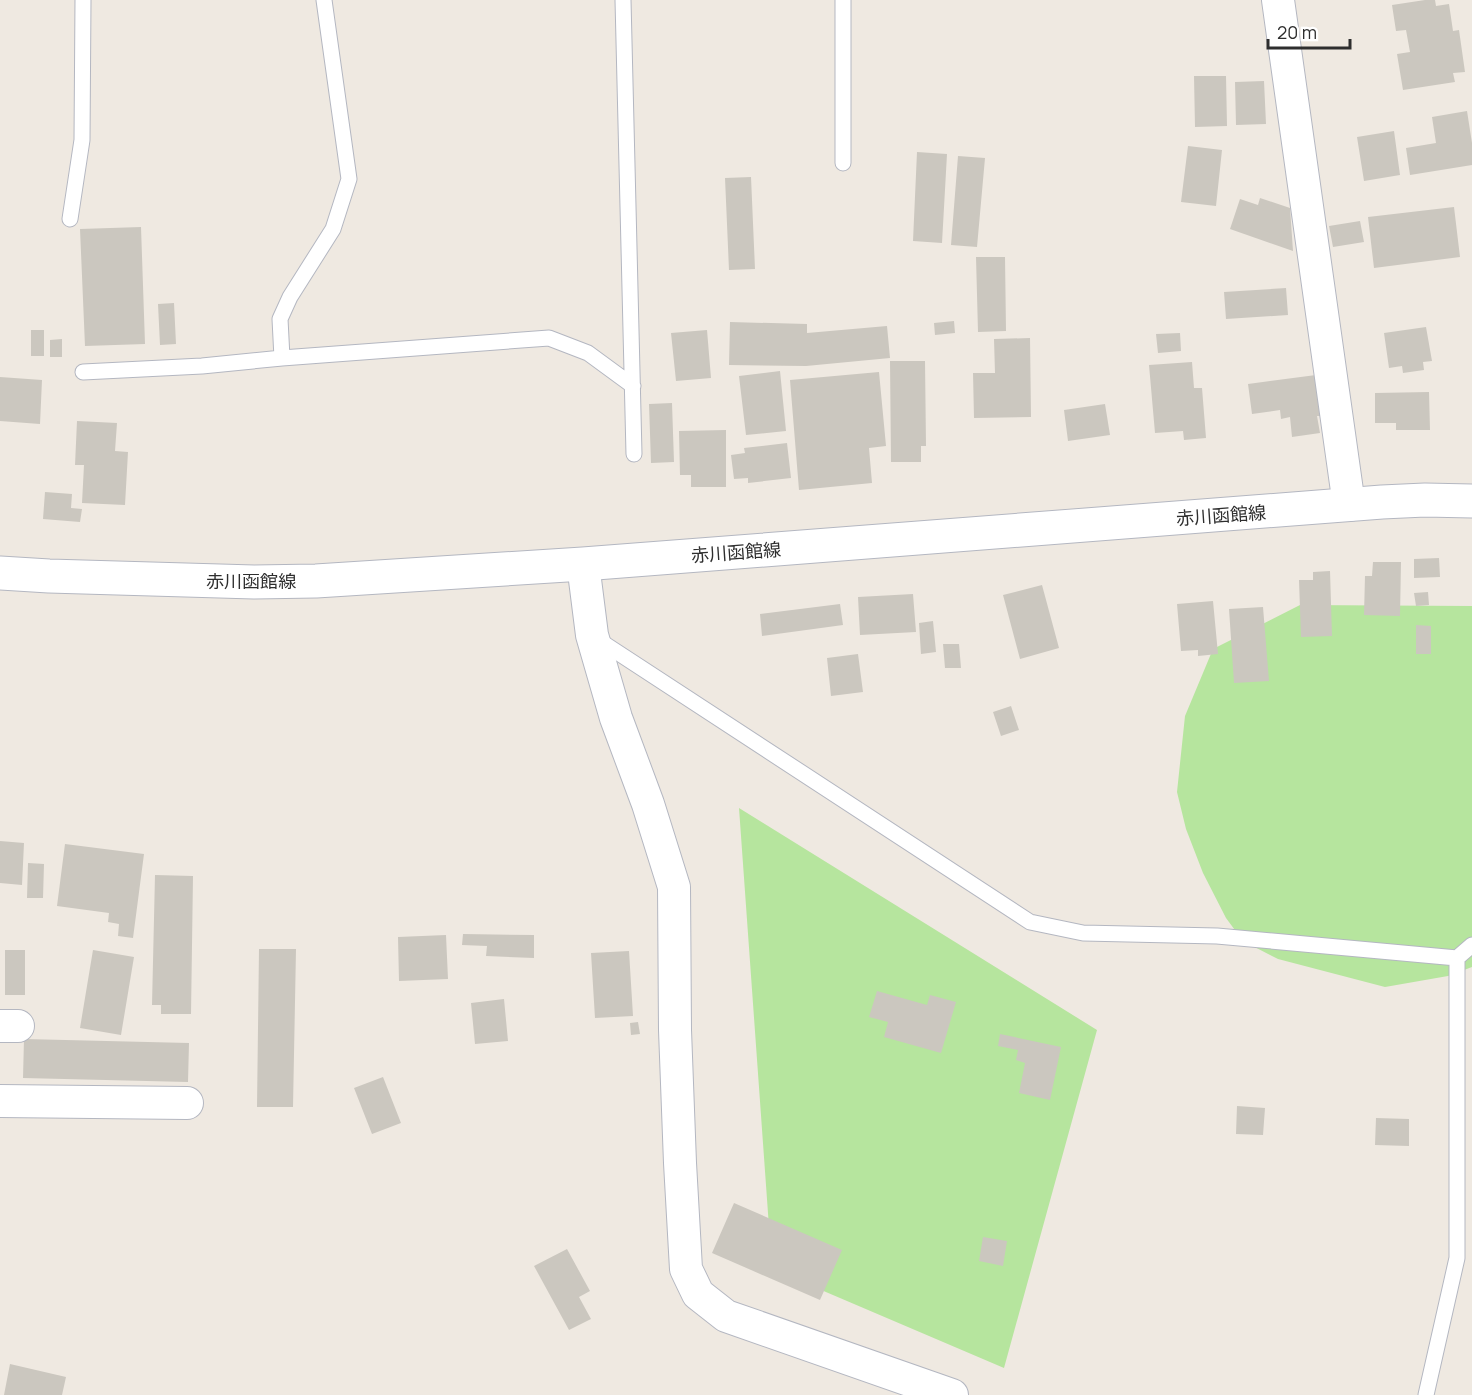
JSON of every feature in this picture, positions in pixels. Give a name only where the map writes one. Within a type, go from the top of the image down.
[{"type":"main road","name":"赤川函館線","points":[[0,573],[285,582],[583,564],[1349,505],[1425,500],[1472,501]]},
{"type":"street","points":[[1278,0],[1349,505]]},
{"type":"street","points":[[583,564],[592,635],[616,718],[648,804],[674,887],[675,1030],[686,1269],[698,1294],[726,1316],[952,1395]]},
{"type":"street","points":[[0,1101],[187,1103]]},
{"type":"lane","points":[[70,219],[82,140],[83,0]]},
{"type":"lane","points":[[282,358],[280,319],[290,297],[333,229],[349,179],[324,0]]},
{"type":"lane","points":[[623,0],[634,454]]},
{"type":"lane","points":[[843,0],[843,163]]},
{"type":"lane","points":[[83,372],[202,366],[549,338],[588,353],[633,386]]},
{"type":"lane","points":[[592,635],[1030,922],[1083,933],[1217,936],[1457,958],[1471,947]]},
{"type":"lane","points":[[1426,1395],[1457,1258],[1457,958]]},
{"type":"green space","points":[[1300,605],[1472,606],[1472,967],[1448,976],[1385,987],[1278,959],[1243,941],[1226,918],[1203,873],[1186,829],[1177,792],[1185,716],[1213,649]]},
{"type":"green space","points":[[739,808],[1097,1030],[1004,1368],[772,1269]]},
{"type":"building","points":[[1435,0],[1436,6],[1449,4],[1453,31],[1459,30],[1465,72],[1453,73],[1455,82],[1403,90],[1397,54],[1410,52],[1406,30],[1396,31],[1392,5]]},
{"type":"building","points":[[1194,76],[1226,76],[1227,126],[1195,127]]},
{"type":"building","points":[[1264,81],[1266,124],[1236,125],[1235,82]]},
{"type":"building","points":[[1467,111],[1472,143],[1472,165],[1410,175],[1406,148],[1436,143],[1432,117]]},
{"type":"building","points":[[1394,131],[1400,175],[1364,181],[1357,137]]},
{"type":"building","points":[[1188,146],[1222,150],[1216,206],[1181,202]]},
{"type":"building","points":[[917,152],[947,154],[942,243],[913,241]]},
{"type":"building","points":[[958,156],[985,158],[977,247],[951,245]]},
{"type":"building","points":[[751,177],[755,269],[729,270],[725,178]]},
{"type":"building","points":[[1260,198],[1290,208],[1293,251],[1230,229],[1240,199],[1258,205]]},
{"type":"building","points":[[1454,207],[1460,257],[1374,268],[1368,217]]},
{"type":"building","points":[[1360,221],[1364,242],[1333,247],[1329,226]]},
{"type":"building","points":[[141,227],[145,344],[85,346],[80,229]]},
{"type":"building","points":[[976,257],[1005,257],[1006,331],[978,332]]},
{"type":"building","points":[[1286,288],[1288,315],[1226,319],[1224,292]]},
{"type":"building","points":[[174,303],[176,344],[160,345],[158,304]]},
{"type":"building","points":[[954,321],[955,333],[935,335],[934,323]]},
{"type":"building","points":[[730,322],[807,324],[807,333],[887,326],[890,358],[806,366],[729,365]]},
{"type":"building","points":[[1426,327],[1432,361],[1423,362],[1424,370],[1403,373],[1402,366],[1389,368],[1384,333]]},
{"type":"building","points":[[31,330],[44,330],[44,356],[31,356]]},
{"type":"building","points":[[707,330],[711,378],[676,381],[671,333]]},
{"type":"building","points":[[1180,333],[1181,351],[1158,353],[1156,334]]},
{"type":"building","points":[[1030,338],[1031,417],[974,418],[973,373],[995,373],[994,339]]},
{"type":"building","points":[[62,339],[62,357],[50,357],[50,340]]},
{"type":"building","points":[[890,361],[925,361],[926,446],[921,446],[921,462],[891,462]]},
{"type":"building","points":[[1192,362],[1194,388],[1202,388],[1206,438],[1184,440],[1183,431],[1155,433],[1149,365]]},
{"type":"building","points":[[780,371],[786,431],[746,435],[739,376]]},
{"type":"building","points":[[879,372],[886,446],[869,448],[872,483],[799,490],[790,380]]},
{"type":"building","points":[[1316,375],[1322,416],[1317,416],[1320,433],[1292,437],[1290,417],[1281,419],[1280,410],[1252,414],[1248,384]]},
{"type":"building","points":[[0,377],[42,380],[40,424],[0,421]]},
{"type":"building","points":[[1429,392],[1430,430],[1396,430],[1396,423],[1375,423],[1375,393]]},
{"type":"building","points":[[672,403],[674,462],[651,463],[649,404]]},
{"type":"building","points":[[1105,404],[1110,435],[1068,441],[1064,410]]},
{"type":"building","points":[[77,421],[117,423],[115,451],[128,452],[125,505],[82,503],[84,465],[75,465]]},
{"type":"building","points":[[726,430],[726,487],[691,487],[691,475],[680,475],[679,431]]},
{"type":"building","points":[[787,443],[791,478],[748,483],[748,478],[734,479],[731,455],[745,453],[744,448]]},
{"type":"building","points":[[45,492],[72,494],[71,508],[82,509],[80,522],[43,519]]},
{"type":"building","points":[[1439,558],[1440,577],[1414,578],[1414,559]]},
{"type":"building","points":[[1373,562],[1401,562],[1400,616],[1364,615],[1365,576],[1372,576]]},
{"type":"building","points":[[1330,571],[1332,636],[1301,637],[1299,580],[1313,580],[1313,572]]},
{"type":"building","points":[[1042,585],[1059,648],[1020,659],[1003,595]]},
{"type":"building","points":[[1428,592],[1429,605],[1416,606],[1414,593]]},
{"type":"building","points":[[913,594],[916,632],[860,635],[858,597]]},
{"type":"building","points":[[1213,601],[1218,654],[1198,656],[1198,650],[1181,651],[1177,604]]},
{"type":"building","points":[[840,604],[843,625],[762,636],[760,614]]},
{"type":"building","points":[[1263,607],[1269,681],[1234,683],[1229,609]]},
{"type":"building","points":[[933,621],[936,652],[921,654],[919,623]]},
{"type":"building","points":[[1416,625],[1431,626],[1431,654],[1416,654]]},
{"type":"building","points":[[943,644],[959,644],[961,668],[945,668]]},
{"type":"building","points":[[858,654],[863,692],[831,696],[827,658]]},
{"type":"building","points":[[1011,706],[1019,730],[1001,736],[993,712]]},
{"type":"building","points":[[0,841],[24,843],[22,885],[0,883]]},
{"type":"building","points":[[65,844],[144,854],[133,938],[118,936],[119,924],[108,922],[109,913],[57,906]]},
{"type":"building","points":[[28,863],[44,864],[43,898],[27,898]]},
{"type":"building","points":[[155,875],[193,876],[191,1014],[161,1014],[161,1005],[152,1005]]},
{"type":"building","points":[[463,934],[534,935],[534,958],[486,956],[487,946],[462,945]]},
{"type":"building","points":[[446,935],[448,979],[399,981],[398,937]]},
{"type":"building","points":[[259,949],[296,949],[293,1107],[257,1107]]},
{"type":"building","points":[[5,950],[25,950],[25,995],[5,995]]},
{"type":"building","points":[[93,950],[134,957],[121,1035],[80,1028]]},
{"type":"building","points":[[629,951],[633,1016],[595,1018],[591,953]]},
{"type":"building","points":[[877,991],[927,1005],[930,995],[956,1002],[941,1053],[884,1037],[888,1022],[869,1017]]},
{"type":"building","points":[[504,999],[508,1041],[475,1044],[471,1003]]},
{"type":"building","points":[[638,1022],[640,1034],[631,1035],[630,1023]]},
{"type":"building","points":[[1000,1034],[1061,1047],[1050,1100],[1019,1093],[1025,1063],[1016,1060],[1018,1050],[998,1046]]},
{"type":"building","points":[[24,1039],[189,1043],[188,1082],[23,1078]]},
{"type":"building","points":[[383,1077],[401,1123],[372,1134],[354,1088]]},
{"type":"building","points":[[1237,1106],[1265,1108],[1263,1135],[1236,1134]]},
{"type":"building","points":[[1376,1118],[1409,1119],[1409,1146],[1375,1145]]},
{"type":"building","points":[[734,1203],[842,1250],[820,1300],[712,1253]]},
{"type":"building","points":[[983,1237],[1007,1241],[1003,1266],[979,1261]]},
{"type":"building","points":[[567,1249],[590,1291],[579,1297],[591,1319],[569,1330],[534,1266]]},
{"type":"building","points":[[10,1364],[66,1377],[62,1395],[4,1395]]}]
